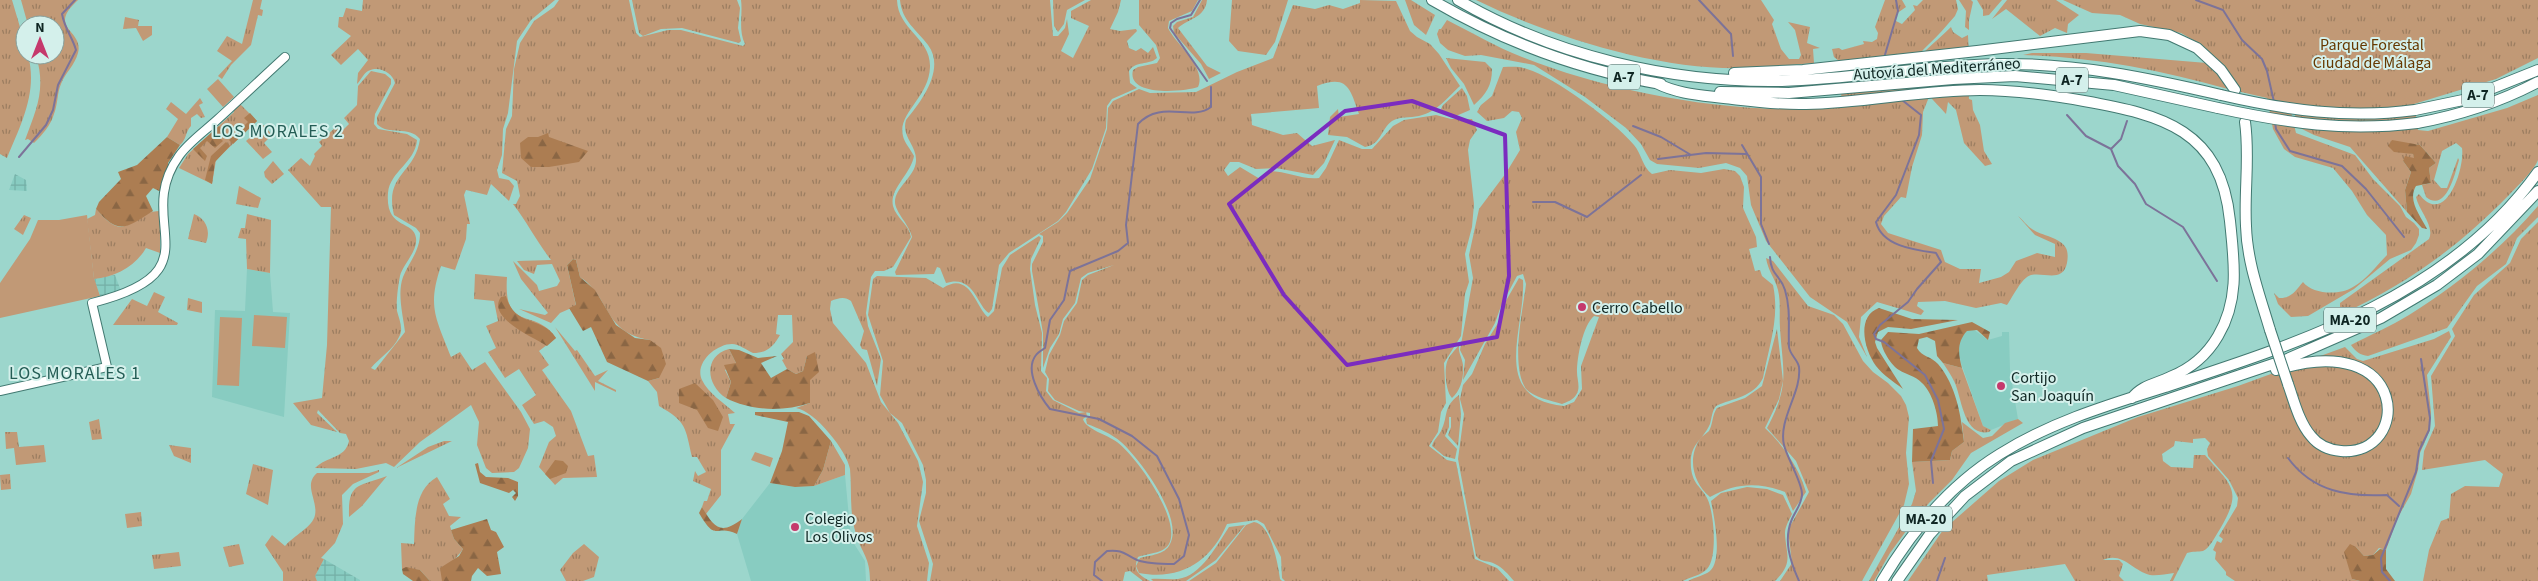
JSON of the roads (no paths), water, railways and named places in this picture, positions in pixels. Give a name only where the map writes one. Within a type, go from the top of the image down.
[{"type":"highway","name":"Autovía del Mediterráneo","points":[[1432,0],[1516,44],[1593,70],[1656,83],[1718,91],[1760,94],[1830,91],[2015,76],[2086,81],[2142,90],[2282,122],[2326,127],[2376,127],[2417,123],[2462,113],[2512,97],[2538,82]]},
{"type":"highway","name":"Autovía del Mediterráneo","points":[[1458,0],[1519,30],[1555,44],[1610,60],[1679,74],[1750,80],[1829,78],[2003,64],[2069,66],[2141,77],[2272,107],[2328,114],[2375,114],[2415,110],[2463,100],[2538,70]]},
{"type":"highway","points":[[1679,74],[1703,71],[1760,73],[1830,67],[2035,44],[2126,31],[2154,32],[2169,35],[2197,48],[2221,70],[2234,90]]},
{"type":"highway","points":[[1656,83],[1674,92],[1777,104],[1832,103],[1937,93],[2004,91],[2124,108],[2168,122],[2197,142],[2208,155],[2224,187],[2230,214],[2235,278],[2231,309],[2217,337],[2197,361],[2171,377],[2139,389],[2132,398]]},
{"type":"highway","points":[[2512,97],[2538,88]]},
{"type":"highway","points":[[2235,378],[2243,380],[2309,362],[2328,360],[2356,366],[2378,379],[2384,388],[2388,408],[2384,426],[2375,440],[2356,450],[2346,452],[2326,448],[2317,443],[2304,427],[2288,384],[2270,330],[2248,252],[2245,122]]},
{"type":"highway","name":"MA-20","points":[[1882,581],[1910,536],[1950,493],[1981,466],[2000,453],[2076,416],[2302,340],[2392,299],[2431,274],[2467,246],[2503,214],[2538,172]]},
{"type":"highway","name":"MA-20","points":[[1896,581],[1930,534],[1964,496],[2011,461],[2083,428],[2235,378],[2325,344],[2410,302],[2478,254],[2538,191]]},
{"type":"street","points":[[0,391],[108,367],[92,303],[127,294],[145,284],[160,269],[165,249],[164,210],[167,181],[178,156],[285,57]]},
{"type":"waterway","points":[[19,157],[46,125],[53,110],[58,85],[76,50],[62,14],[75,0]]},
{"type":"waterway","points":[[1200,0],[1191,15],[1177,19],[1171,23],[1170,28],[1207,81]]},
{"type":"waterway","points":[[1699,0],[1731,34],[1733,56]]},
{"type":"waterway","points":[[1884,58],[1898,11],[1896,0]]},
{"type":"waterway","points":[[2196,0],[2223,10],[2242,40],[2262,59],[2267,71],[2274,102]]},
{"type":"waterway","points":[[1102,581],[1094,575],[1095,562],[1107,551],[1123,552],[1137,560],[1156,564],[1174,564],[1184,556],[1189,535],[1179,499],[1157,456],[1132,436],[1099,419],[1050,409],[1035,383],[1032,368],[1033,361],[1037,354],[1045,348],[1050,320],[1064,300],[1070,271],[1118,251],[1128,243],[1126,225],[1138,124],[1156,113],[1194,112],[1203,111],[1211,107],[1211,87]]},
{"type":"waterway","points":[[1902,100],[1921,115],[1919,135],[1896,195],[1876,222],[1879,230],[1892,242],[1909,248],[1936,253],[1941,262],[1908,302],[1880,325],[1874,334],[1876,339],[1884,342],[1925,375],[1938,400],[1944,429],[1931,461],[1933,483]]},
{"type":"waterway","points":[[2067,115],[2086,136],[2111,149],[2118,166],[2135,184],[2146,204],[2183,227],[2217,281]]},
{"type":"waterway","points":[[2111,149],[2121,139],[2127,121]]},
{"type":"waterway","points":[[2275,122],[2276,129],[2290,151],[2342,166],[2366,189],[2404,237]]},
{"type":"waterway","points":[[1633,126],[1661,137],[1691,155]]},
{"type":"waterway","points":[[1742,145],[1761,177],[1761,224],[1769,244]]},
{"type":"waterway","points":[[1658,159],[1706,153],[1747,154]]},
{"type":"waterway","points":[[1533,202],[1555,202],[1587,217],[1641,175]]},
{"type":"waterway","points":[[1770,257],[1772,268],[1781,281],[1787,297],[1789,347],[1799,367],[1797,386],[1784,425],[1783,435],[1784,445],[1802,490],[1801,502],[1792,519],[1788,535],[1790,558],[1799,581]]},
{"type":"waterway","points":[[2390,581],[2382,572],[2381,558],[2416,472],[2419,451],[2429,430],[2430,418],[2421,359]]},
{"type":"waterway","points":[[2288,458],[2298,469],[2320,485],[2345,493],[2387,495],[2399,506]]},
{"type":"waterway","points":[[1937,581],[1945,558]]},
{"type":"place","name":"Cerro Cabello","points":[[1582,307]]},
{"type":"place","name":"Cortijo San Joaquín","points":[[2001,386]]},
{"type":"place","name":"Colegio Los Olivos","points":[[795,527]]},
{"type":"district","name":"LOS MORALES 2","points":[[278,131]]},
{"type":"district","name":"LOS MORALES 1","points":[[75,373]]},
{"type":"park label","name":"Parque Forestal Ciudad de Málaga","points":[[2372,53]]}]
